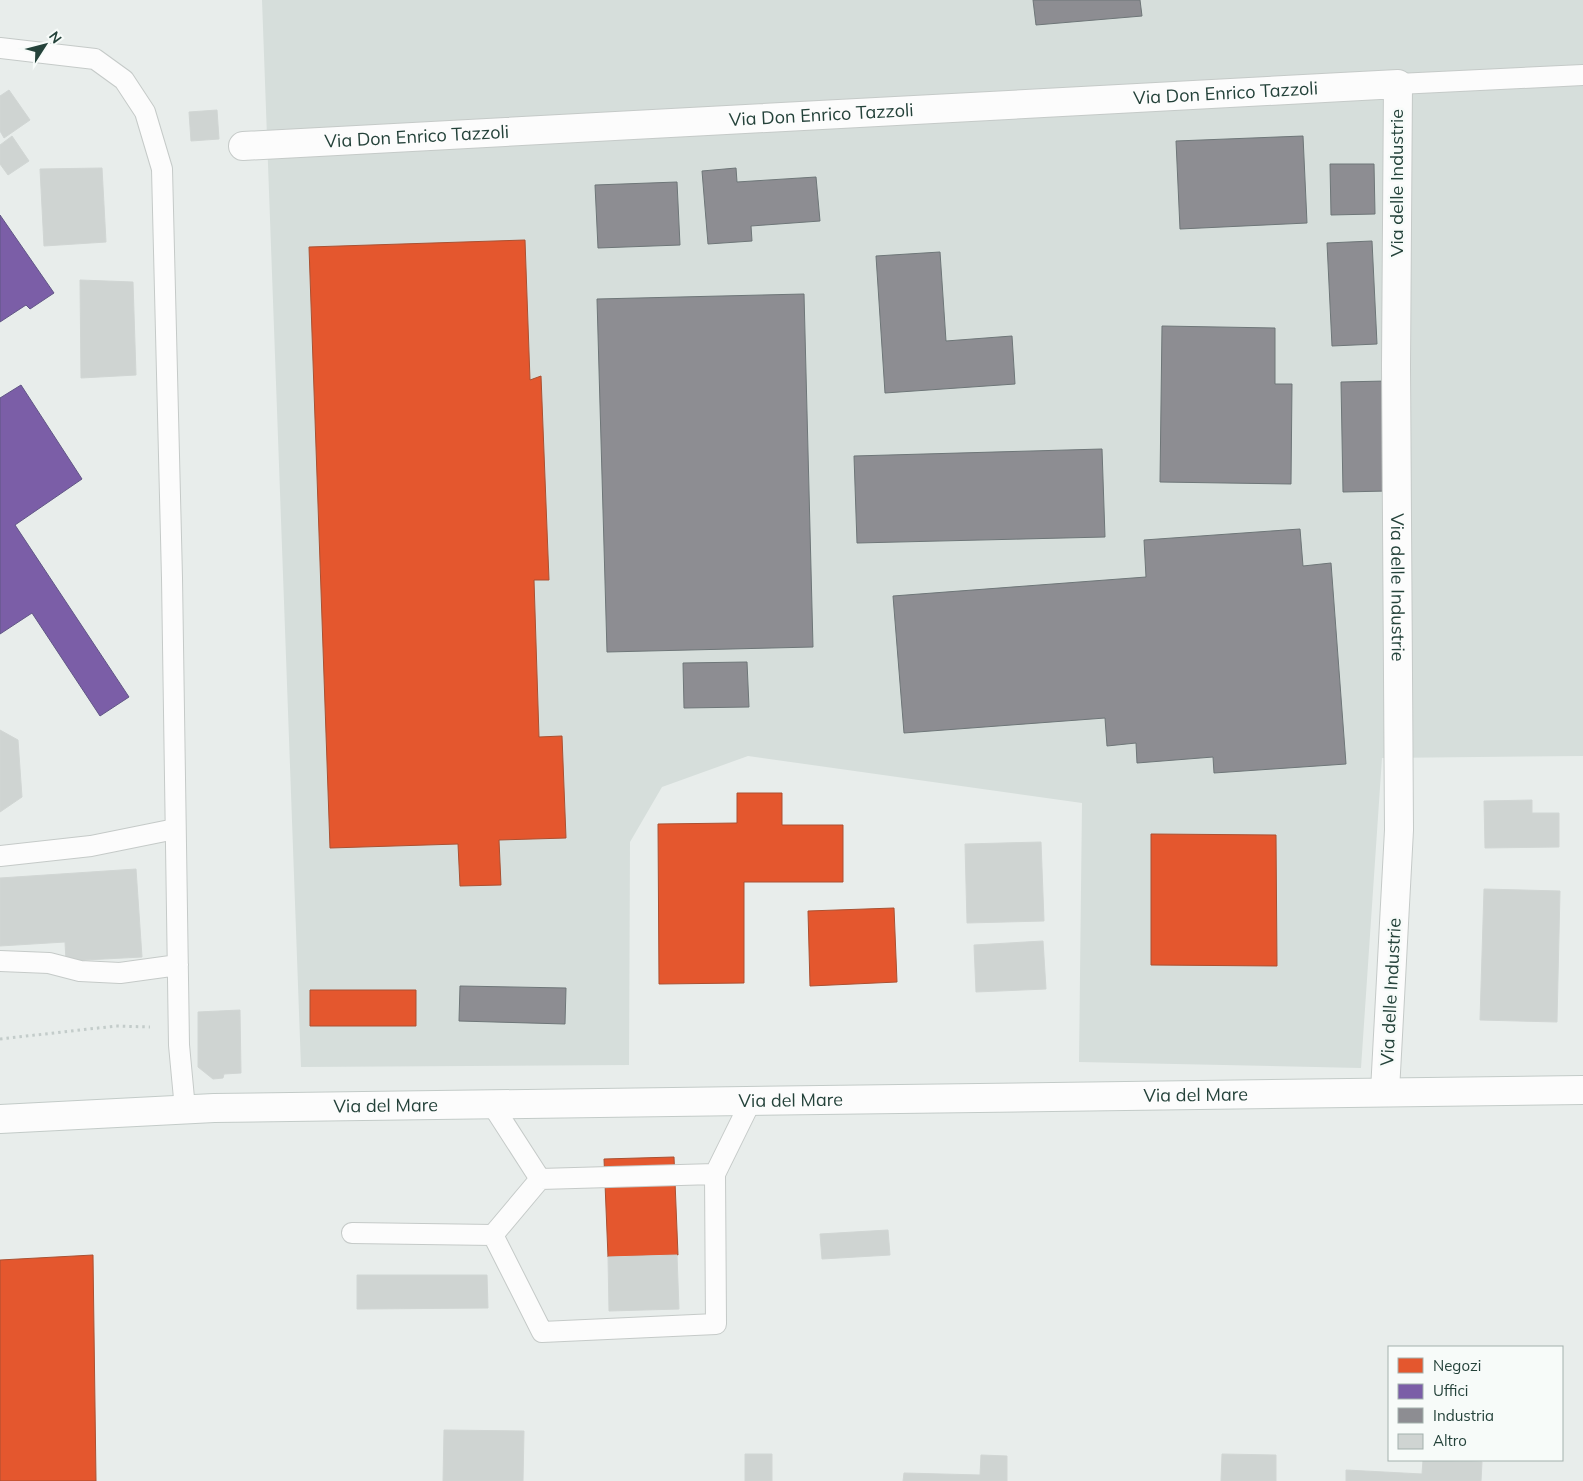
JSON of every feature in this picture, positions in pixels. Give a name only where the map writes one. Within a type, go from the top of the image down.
[{"type":"street","name":"Via Don Enrico Tazzoli","points":[[243,146],[1398,84]]},
{"type":"street","name":"Via delle Industrie","points":[[1385,1091],[1399,830],[1396,376],[1398,84]]},
{"type":"street","name":"Via del Mare","points":[[0,1119],[185,1109],[491,1103],[1583,1090]]},
{"type":"lane","points":[[0,48],[95,59],[124,80],[145,112],[162,169],[172,578],[179,1045],[185,1109]]},
{"type":"lane","points":[[1398,84],[1583,75]]},
{"type":"lane","points":[[0,856],[91,846],[175,829]]},
{"type":"lane","points":[[0,961],[49,964],[80,971],[120,973],[178,965]]},
{"type":"lane","points":[[493,1235],[542,1332],[716,1324],[715,1174],[752,1099]]},
{"type":"lane","points":[[491,1103],[540,1179]]},
{"type":"lane","points":[[493,1235],[540,1179],[715,1174]]},
{"type":"lane","points":[[352,1233],[493,1235]]},
{"type":"path","points":[[0,1039],[116,1026],[162,1027],[169,1031],[179,1045]]},
{"type":"shaded area","points":[[262,0],[1583,0],[1583,756],[1382,758],[1361,1068],[1079,1062],[1082,803],[748,756],[662,787],[630,842],[629,1065],[301,1067]]},
{"type":"building: Negozi","points":[[525,240],[530,380],[541,376],[549,580],[534,580],[539,737],[562,736],[566,838],[499,840],[501,885],[460,886],[458,844],[330,848],[309,247]]},
{"type":"building: Negozi","points":[[737,793],[782,793],[782,825],[843,825],[843,882],[744,882],[744,983],[659,984],[658,824],[737,823]]},
{"type":"building: Negozi","points":[[1151,834],[1276,835],[1277,966],[1151,965]]},
{"type":"building: Negozi","points":[[894,908],[897,982],[810,986],[808,911]]},
{"type":"building: Negozi","points":[[310,990],[416,990],[416,1026],[310,1026]]},
{"type":"building: Negozi","points":[[674,1157],[678,1255],[608,1257],[604,1159]]},
{"type":"building: Negozi","points":[[93,1255],[96,1481],[0,1481],[0,1260]]},
{"type":"building: Uffici","points":[[0,215],[54,293],[30,309],[26,305],[0,322]]},
{"type":"building: Uffici","points":[[21,385],[82,479],[15,525],[129,697],[100,716],[32,613],[0,634],[0,398]]},
{"type":"building: Industria","points":[[1033,0],[1140,0],[1142,16],[1036,25]]},
{"type":"building: Industria","points":[[1303,136],[1307,223],[1180,229],[1176,141]]},
{"type":"building: Industria","points":[[1330,164],[1374,164],[1375,214],[1331,215]]},
{"type":"building: Industria","points":[[736,168],[737,182],[816,177],[820,221],[751,226],[752,241],[708,244],[702,171]]},
{"type":"building: Industria","points":[[677,182],[680,245],[598,248],[595,185]]},
{"type":"building: Industria","points":[[1372,241],[1377,344],[1332,346],[1327,243]]},
{"type":"building: Industria","points":[[940,252],[946,341],[1012,336],[1015,384],[885,393],[876,256]]},
{"type":"building: Industria","points":[[804,294],[813,647],[607,652],[597,299]]},
{"type":"building: Industria","points":[[1162,326],[1275,328],[1275,384],[1292,384],[1291,484],[1160,482]]},
{"type":"building: Industria","points":[[1386,381],[1387,491],[1343,492],[1341,382]]},
{"type":"building: Industria","points":[[1102,449],[1105,537],[857,543],[854,456]]},
{"type":"building: Industria","points":[[1300,529],[1303,566],[1331,563],[1346,764],[1214,773],[1213,757],[1137,763],[1136,743],[1107,746],[1105,718],[904,733],[893,596],[1146,577],[1144,540]]},
{"type":"building: Industria","points":[[747,662],[749,707],[684,708],[683,663]]},
{"type":"building: Industria","points":[[460,986],[566,988],[565,1024],[459,1021]]},
{"type":"building: Altro","points":[[9,90],[30,120],[4,138],[0,131],[0,96]]},
{"type":"building: Altro","points":[[217,110],[219,139],[191,141],[189,112]]},
{"type":"building: Altro","points":[[12,136],[29,161],[8,175],[0,164],[0,145]]},
{"type":"building: Altro","points":[[102,168],[106,242],[44,246],[40,169]]},
{"type":"building: Altro","points":[[80,280],[133,282],[136,375],[81,378]]},
{"type":"building: Altro","points":[[0,730],[18,740],[22,797],[0,812]]},
{"type":"building: Altro","points":[[1532,800],[1532,813],[1559,813],[1559,847],[1485,848],[1484,801]]},
{"type":"building: Altro","points":[[1041,842],[1044,921],[967,923],[965,844]]},
{"type":"building: Altro","points":[[136,869],[142,957],[66,961],[65,942],[0,946],[0,878]]},
{"type":"building: Altro","points":[[1484,889],[1560,891],[1557,1022],[1480,1020]]},
{"type":"building: Altro","points":[[1043,941],[1046,989],[976,992],[974,945]]},
{"type":"building: Altro","points":[[240,1010],[241,1073],[224,1074],[223,1078],[213,1079],[198,1067],[198,1012]]},
{"type":"building: Altro","points":[[888,1230],[890,1255],[822,1259],[820,1234]]},
{"type":"building: Altro","points":[[677,1255],[679,1309],[609,1311],[608,1257]]},
{"type":"building: Altro","points":[[357,1275],[487,1275],[488,1308],[357,1309]]},
{"type":"building: Altro","points":[[444,1430],[524,1431],[523,1481],[443,1481]]},
{"type":"building: Altro","points":[[745,1454],[772,1454],[772,1481],[745,1481]]},
{"type":"building: Altro","points":[[1222,1454],[1276,1455],[1276,1481],[1221,1481]]},
{"type":"building: Altro","points":[[981,1455],[1007,1456],[1007,1481],[903,1481],[904,1473],[980,1475]]},
{"type":"building: Altro","points":[[1423,1461],[1482,1462],[1481,1481],[1346,1481],[1346,1470],[1422,1474]]}]
